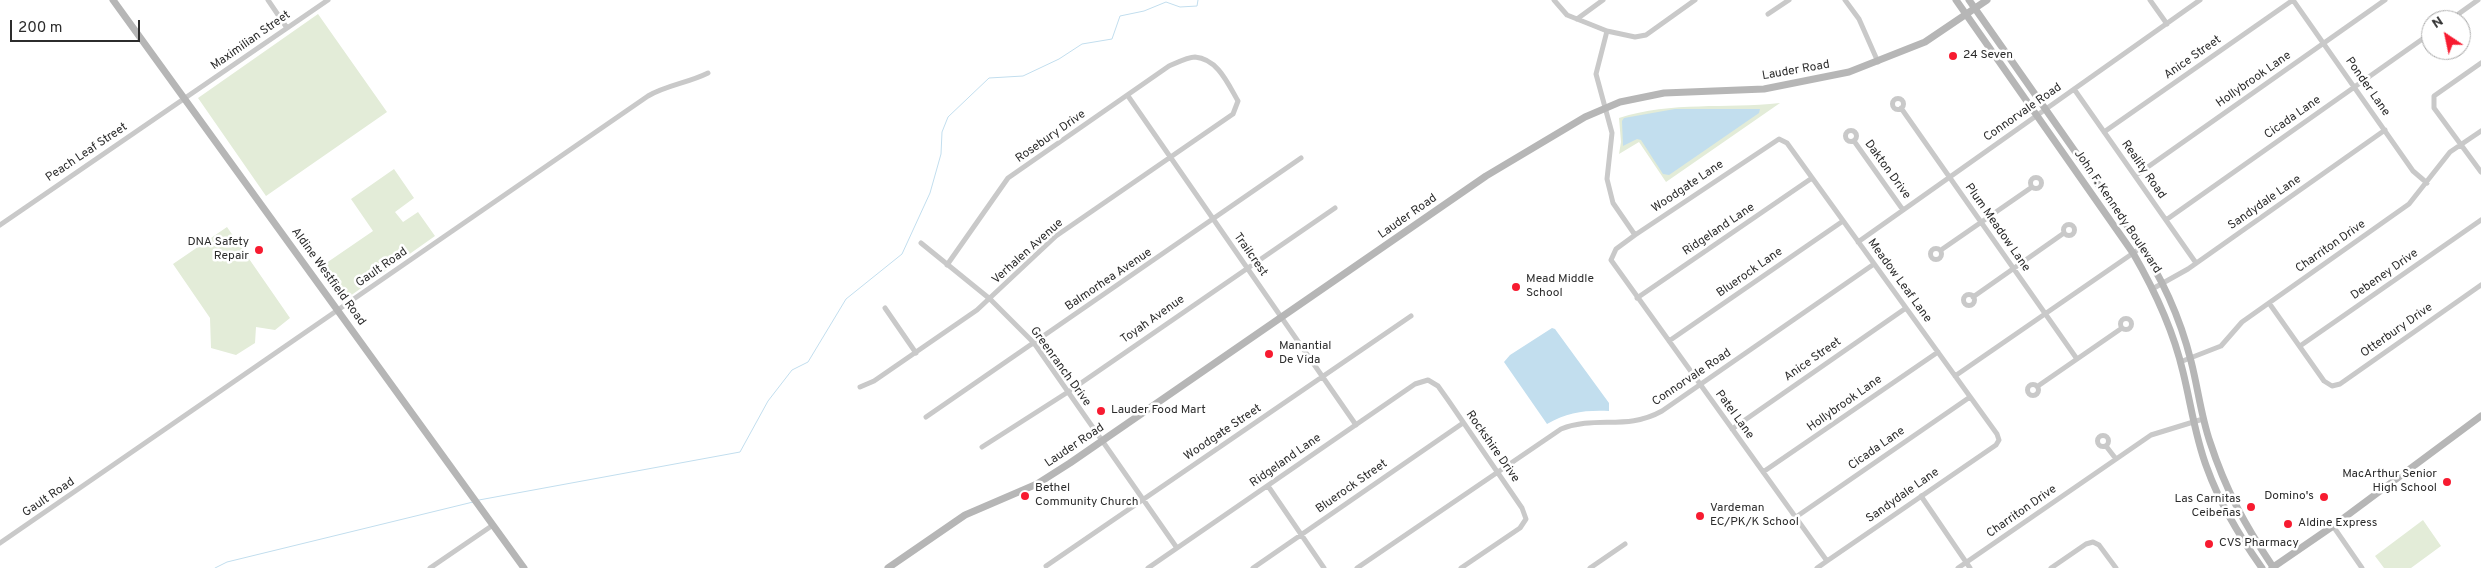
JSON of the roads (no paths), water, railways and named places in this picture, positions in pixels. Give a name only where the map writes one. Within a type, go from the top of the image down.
[{"type":"main road","name":"Aldine Westfield Road","points":[[113,0],[524,568]]},
{"type":"main road","name":"John F. Kennedy Boulevard","points":[[1956,0],[2133,253],[2154,288],[2180,362],[2193,421],[2207,468],[2240,537],[2262,568]]},
{"type":"main road","name":"John F. Kennedy Boulevard","points":[[1969,0],[2142,247],[2162,284],[2191,359],[2203,419],[2231,498],[2273,568]]},
{"type":"main road","name":"Lauder Road","points":[[888,568],[965,515],[1037,484],[1102,442],[1486,176],[1569,126],[1606,108],[1664,93],[1764,89],[1789,86],[1841,74],[1878,62],[1925,42],[1987,0]]},
{"type":"main road","points":[[2273,568],[2481,416]]},
{"type":"main road","points":[[2222,502],[2231,498]]},
{"type":"street","points":[[268,0],[288,28]]},
{"type":"street","name":"Maximilian Street","points":[[184,99],[328,0]]},
{"type":"street","points":[[1554,0],[1567,15],[1607,31],[1635,37],[1646,35],[1695,0]]},
{"type":"street","points":[[1577,19],[1603,0]]},
{"type":"street","points":[[1768,14],[1789,0]]},
{"type":"street","points":[[1845,0],[1859,19],[1878,62]]},
{"type":"street","points":[[2150,0],[2167,24]]},
{"type":"street","name":"Connorvale Road","points":[[1858,242],[2200,0]]},
{"type":"street","name":"Ponder Lane","points":[[2293,0],[2414,170],[2427,182]]},
{"type":"street","name":"Anice Street","points":[[2104,132],[2293,0]]},
{"type":"street","name":"Hollybrook Lane","points":[[2135,176],[2385,0]]},
{"type":"street","points":[[2464,10],[2478,0]]},
{"type":"street","points":[[1607,31],[1596,74],[1612,134],[1607,166],[1608,188],[1614,203],[1636,235]]},
{"type":"street","name":"Cicada Lane","points":[[2166,220],[2421,40]]},
{"type":"street","name":"Rosebury Drive","points":[[947,266],[1008,178],[1169,66],[1194,57],[1211,62],[1221,73],[1238,101],[1233,114]]},
{"type":"street","points":[[2481,63],[2434,96],[2433,101],[2434,108],[2481,172]]},
{"type":"street","name":"Gault Road","points":[[0,543],[648,96],[664,88],[689,82],[708,73]]},
{"type":"street","name":"Reality Road","points":[[2074,89],[2196,263]]},
{"type":"street","name":"Trailcrest","points":[[1128,96],[1356,425]]},
{"type":"street","name":"Peach Leaf Street","points":[[0,225],[184,99]]},
{"type":"street","name":"Plum Meadow Lane","points":[[1901,108],[2077,359]]},
{"type":"street","name":"Verhalen Avenue","points":[[860,387],[874,381],[916,353],[990,299],[1056,236],[1172,158],[1233,114]]},
{"type":"street","name":"Sandydale Lane","points":[[2154,288],[2196,263],[2385,130]]},
{"type":"street","name":"Charriton Drive","points":[[2180,362],[2222,346],[2242,322],[2409,204],[2442,161],[2481,130]]},
{"type":"street","name":"Woodgate Lane","points":[[1612,256],[1616,249],[1774,140],[1779,139]]},
{"type":"street","name":"Meadow Leaf Lane","points":[[1779,139],[1787,143],[1999,440]]},
{"type":"street","name":"Dakton Drive","points":[[1854,141],[1903,210]]},
{"type":"street","name":"Balmorhea Avenue","points":[[926,417],[1214,220],[1301,158]]},
{"type":"street","name":"Ridgeland Lane","points":[[1638,298],[1812,178]]},
{"type":"street","points":[[1941,250],[2032,187]]},
{"type":"street","name":"Toyah Avenue","points":[[982,447],[1068,392],[1336,208]]},
{"type":"street","name":"Debeney Drive","points":[[2300,346],[2481,220]]},
{"type":"street","name":"Bluerock Lane","points":[[1669,341],[1843,221]]},
{"type":"street","points":[[1973,297],[2064,233]]},
{"type":"street","name":"Greenranch Drive","points":[[921,243],[990,299],[1034,343],[1177,548]]},
{"type":"street","points":[[1955,376],[2142,247]]},
{"type":"street","name":"Patel Lane","points":[[1612,256],[1612,263],[1827,561]]},
{"type":"street","name":"Connorvale Road","points":[[1357,568],[1561,429],[1589,422],[1620,423],[1649,418],[1700,385],[1874,264]]},
{"type":"street","name":"Otterbury Drive","points":[[2300,346],[2324,381],[2332,386],[2340,384],[2481,285]]},
{"type":"street","points":[[2269,302],[2300,346]]},
{"type":"street","points":[[885,308],[916,353]]},
{"type":"street","name":"Anice Street","points":[[1732,429],[1906,308]]},
{"type":"street","name":"Woodgate Street","points":[[1046,566],[1411,316]]},
{"type":"street","points":[[2038,386],[2122,328]]},
{"type":"street","name":"Hollybrook Lane","points":[[1763,472],[1938,352]]},
{"type":"street","name":"Ridgeland Lane","points":[[1148,568],[1415,384],[1428,380],[1438,386]]},
{"type":"street","name":"Rockshire Drive","points":[[1438,386],[1522,508],[1525,521],[1520,528],[1461,568]]},
{"type":"street","name":"Cicada Lane","points":[[1796,517],[1970,397]]},
{"type":"street","name":"Charriton Drive","points":[[1958,568],[2151,436],[2203,419]]},
{"type":"street","name":"Bluerock Street","points":[[1253,568],[1463,423]]},
{"type":"street","name":"Sandydale Lane","points":[[1817,568],[1996,444],[1999,440]]},
{"type":"street","points":[[2106,446],[2116,459]]},
{"type":"street","points":[[1268,486],[1324,568]]},
{"type":"street","points":[[1921,496],[1970,568]]},
{"type":"street","points":[[430,568],[493,525]]},
{"type":"street","points":[[2333,526],[2362,568]]},
{"type":"street","points":[[2051,568],[2090,542],[2100,545],[2116,568]]},
{"type":"street","points":[[1590,568],[1625,544]]},
{"type":"water","points":[[1675,109],[1760,109],[1759,113],[1669,175],[1663,174],[1641,140],[1637,139],[1623,146],[1622,121],[1624,118]]},
{"type":"water","points":[[1552,328],[1555,329],[1609,403],[1609,411],[1577,413],[1547,424],[1504,362],[1510,355]]},
{"type":"waterway","points":[[479,500],[740,452],[768,401],[792,370],[808,362],[846,299],[902,254],[930,193],[941,154],[942,132],[948,117],[989,78],[1023,76],[1059,59],[1082,44],[1112,39],[1120,16],[1144,11],[1166,2],[1180,7],[1197,6],[1198,0]]},
{"type":"waterway","points":[[215,568],[227,562],[473,502]]},
{"type":"place","name":"24 Seven","points":[[1953,56]]},
{"type":"place","name":"DNA Safety Repair","points":[[259,250]]},
{"type":"place","name":"Mead Middle School","points":[[1516,287]]},
{"type":"place","name":"Manantial De Vida","points":[[1269,354]]},
{"type":"place","name":"Lauder Food Mart","points":[[1101,411]]},
{"type":"place","name":"MacArthur Senior High School","points":[[2447,482]]},
{"type":"place","name":"Bethel Community Church","points":[[1025,496]]},
{"type":"place","name":"Domino's","points":[[2324,497]]},
{"type":"place","name":"Las Carnitas Ceibeñas","points":[[2251,507]]},
{"type":"place","name":"Vardeman EC/PK/K School","points":[[1700,516]]},
{"type":"place","name":"Aldine Express","points":[[2288,524]]},
{"type":"place","name":"CVS Pharmacy","points":[[2209,544]]}]
